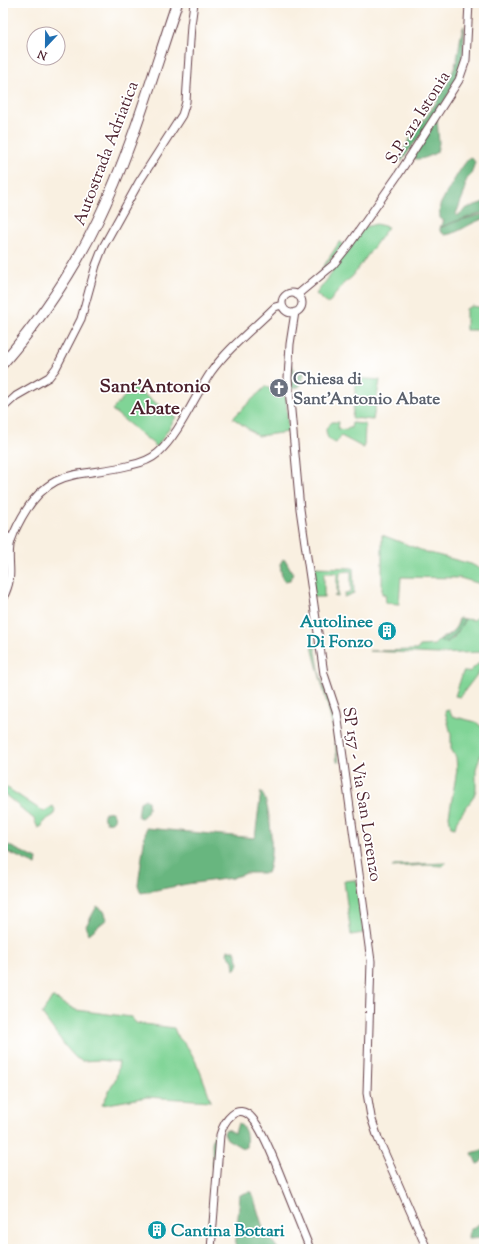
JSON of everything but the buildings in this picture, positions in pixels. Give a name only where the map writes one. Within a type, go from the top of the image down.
[{"type":"highway","name":"Autostrada Adriatica","points":[[3,354],[45,300],[68,264],[88,226],[115,165],[170,3]]},
{"type":"highway","name":"Autostrada Adriatica","points":[[3,363],[52,300],[73,267],[94,229],[120,167],[176,3]]},
{"type":"main road","points":[[3,408],[16,396],[49,377],[56,368],[81,319],[96,264],[103,247],[139,182],[182,115],[186,102],[191,25],[194,3]]},
{"type":"main road","name":"S.P. 212 Istonia","points":[[298,295],[333,265],[370,214],[459,80],[466,60],[469,3]]},
{"type":"main road","points":[[292,293],[298,295],[301,300],[301,305],[295,312],[286,310],[282,305],[283,299],[287,294],[292,293]]},
{"type":"main road","points":[[3,598],[10,578],[12,540],[17,526],[29,506],[42,492],[56,480],[92,471],[122,468],[150,459],[167,443],[212,371],[275,307],[282,305]]},
{"type":"main road","name":"SP 157 - Via San Lorenzo","points":[[295,312],[290,344],[288,378],[300,509],[324,674],[337,713],[371,961],[367,1093],[371,1116],[378,1138],[427,1249]]},
{"type":"main road","points":[[3,533],[12,540]]},
{"type":"main road","points":[[211,1249],[220,1135],[223,1124],[228,1117],[238,1113],[244,1113],[253,1118],[268,1147],[310,1249]]},
{"type":"green space","points":[[464,26],[462,61],[454,83],[433,118],[401,162],[403,151],[417,128],[438,99],[454,69]]},
{"type":"green space","points":[[437,119],[439,143],[437,152],[424,158],[411,158]]},
{"type":"green space","points":[[471,157],[475,162],[471,175],[465,184],[465,191],[456,214],[457,216],[467,208],[484,202],[484,212],[440,227],[444,221],[440,218],[440,205],[460,171]]},
{"type":"green space","points":[[484,214],[484,219],[474,222],[450,234],[445,235],[440,231],[440,228],[457,221]]},
{"type":"green space","points":[[376,224],[388,227],[352,277],[344,283],[328,304],[316,294],[332,273],[332,269],[365,227]]},
{"type":"green space","points":[[340,241],[344,245],[320,272]]},
{"type":"green space","points":[[472,306],[484,308],[484,330],[466,330],[466,309]]},
{"type":"green space","points":[[291,364],[294,368],[294,379],[306,369],[300,386],[293,389],[290,388]]},
{"type":"green space","points":[[357,378],[380,380],[373,420],[352,418]]},
{"type":"green space","points":[[266,386],[279,396],[286,395],[288,432],[258,436],[233,418]]},
{"type":"green space","points":[[133,387],[176,417],[157,447],[112,410]]},
{"type":"green space","points":[[332,422],[339,422],[338,429],[347,430],[348,428],[351,428],[352,423],[365,424],[364,448],[341,436],[336,443],[331,441],[327,436],[326,428]]},
{"type":"green space","points":[[382,535],[426,552],[471,564],[484,571],[484,652],[438,654],[369,651],[417,650],[420,646],[434,645],[440,639],[441,642],[453,639],[465,619],[474,620],[481,608],[482,603],[481,584],[460,578],[401,577],[399,604],[386,603],[385,594],[382,594]]},
{"type":"green space","points":[[283,559],[286,561],[293,574],[290,580],[285,581],[282,578],[280,564]]},
{"type":"green space","points":[[310,567],[353,568],[354,593],[344,597],[345,593],[351,592],[351,571],[340,572],[338,597],[334,596],[337,595],[337,573],[324,573],[324,597],[313,597]]},
{"type":"green space","points":[[459,618],[465,619],[457,633],[448,642],[441,642],[440,639],[455,629]]},
{"type":"green space","points":[[314,641],[320,675],[332,709],[339,762],[337,762],[336,747],[330,717],[311,642]]},
{"type":"green space","points":[[479,663],[484,663],[484,669],[479,672],[460,697],[455,696],[463,672],[469,672]]},
{"type":"green space","points":[[449,710],[452,716],[476,722],[484,729],[484,745],[476,769],[476,790],[473,798],[457,820],[455,828],[451,827],[449,816],[457,770],[456,757],[451,749],[451,734],[445,711]]},
{"type":"green space","points":[[3,785],[39,809],[45,811],[53,806],[55,810],[54,815],[44,821],[42,826],[38,828],[34,819],[3,793]]},
{"type":"green space","points":[[261,791],[267,807],[271,831],[271,855],[267,873],[246,873],[232,878],[187,884],[141,893],[138,885],[146,828],[255,838]]},
{"type":"green space","points":[[145,799],[148,801],[148,809],[147,813],[141,818],[138,817],[140,802]]},
{"type":"green space","points":[[109,811],[113,813],[115,817],[113,821],[109,823],[105,821],[103,817],[105,813]]},
{"type":"green space","points":[[3,843],[37,859],[36,865],[3,850]]},
{"type":"green space","points":[[446,863],[443,866],[428,865],[392,867],[396,865]]},
{"type":"green space","points":[[344,881],[357,881],[364,933],[351,935]]},
{"type":"green space","points":[[97,906],[104,911],[107,919],[89,934],[86,926]]},
{"type":"green space","points":[[228,950],[235,950],[239,963],[234,970],[233,961],[227,954]]},
{"type":"green space","points":[[52,997],[76,1010],[131,1017],[136,1023],[174,1028],[177,1036],[188,1047],[202,1075],[211,1101],[147,1097],[102,1105],[116,1078],[119,1062],[99,1060],[82,1061],[76,1058],[42,1014]]},
{"type":"green space","points":[[238,1123],[245,1130],[246,1134],[246,1147],[244,1149],[227,1139],[224,1133],[226,1129],[235,1133]]},
{"type":"green space","points":[[218,1130],[208,1249],[204,1249],[209,1222],[213,1179],[212,1143],[214,1135]]},
{"type":"green space","points":[[482,1150],[484,1151],[483,1159],[477,1164],[472,1153]]},
{"type":"green space","points":[[252,1192],[263,1228],[278,1249],[235,1249],[240,1195]]},
{"type":"green space","points":[[484,1222],[484,1237],[468,1238],[469,1232],[475,1226]]},
{"type":"place","name":"Chiesa di Sant'Antonio Abate","points":[[279,388]]},
{"type":"place","name":"Autolinee Di Fonzo","points":[[387,631]]},
{"type":"place","name":"Cantina Bottari","points":[[157,1230]]},
{"type":"district","name":"Sant'Antonio Abate","points":[[155,396]]}]
